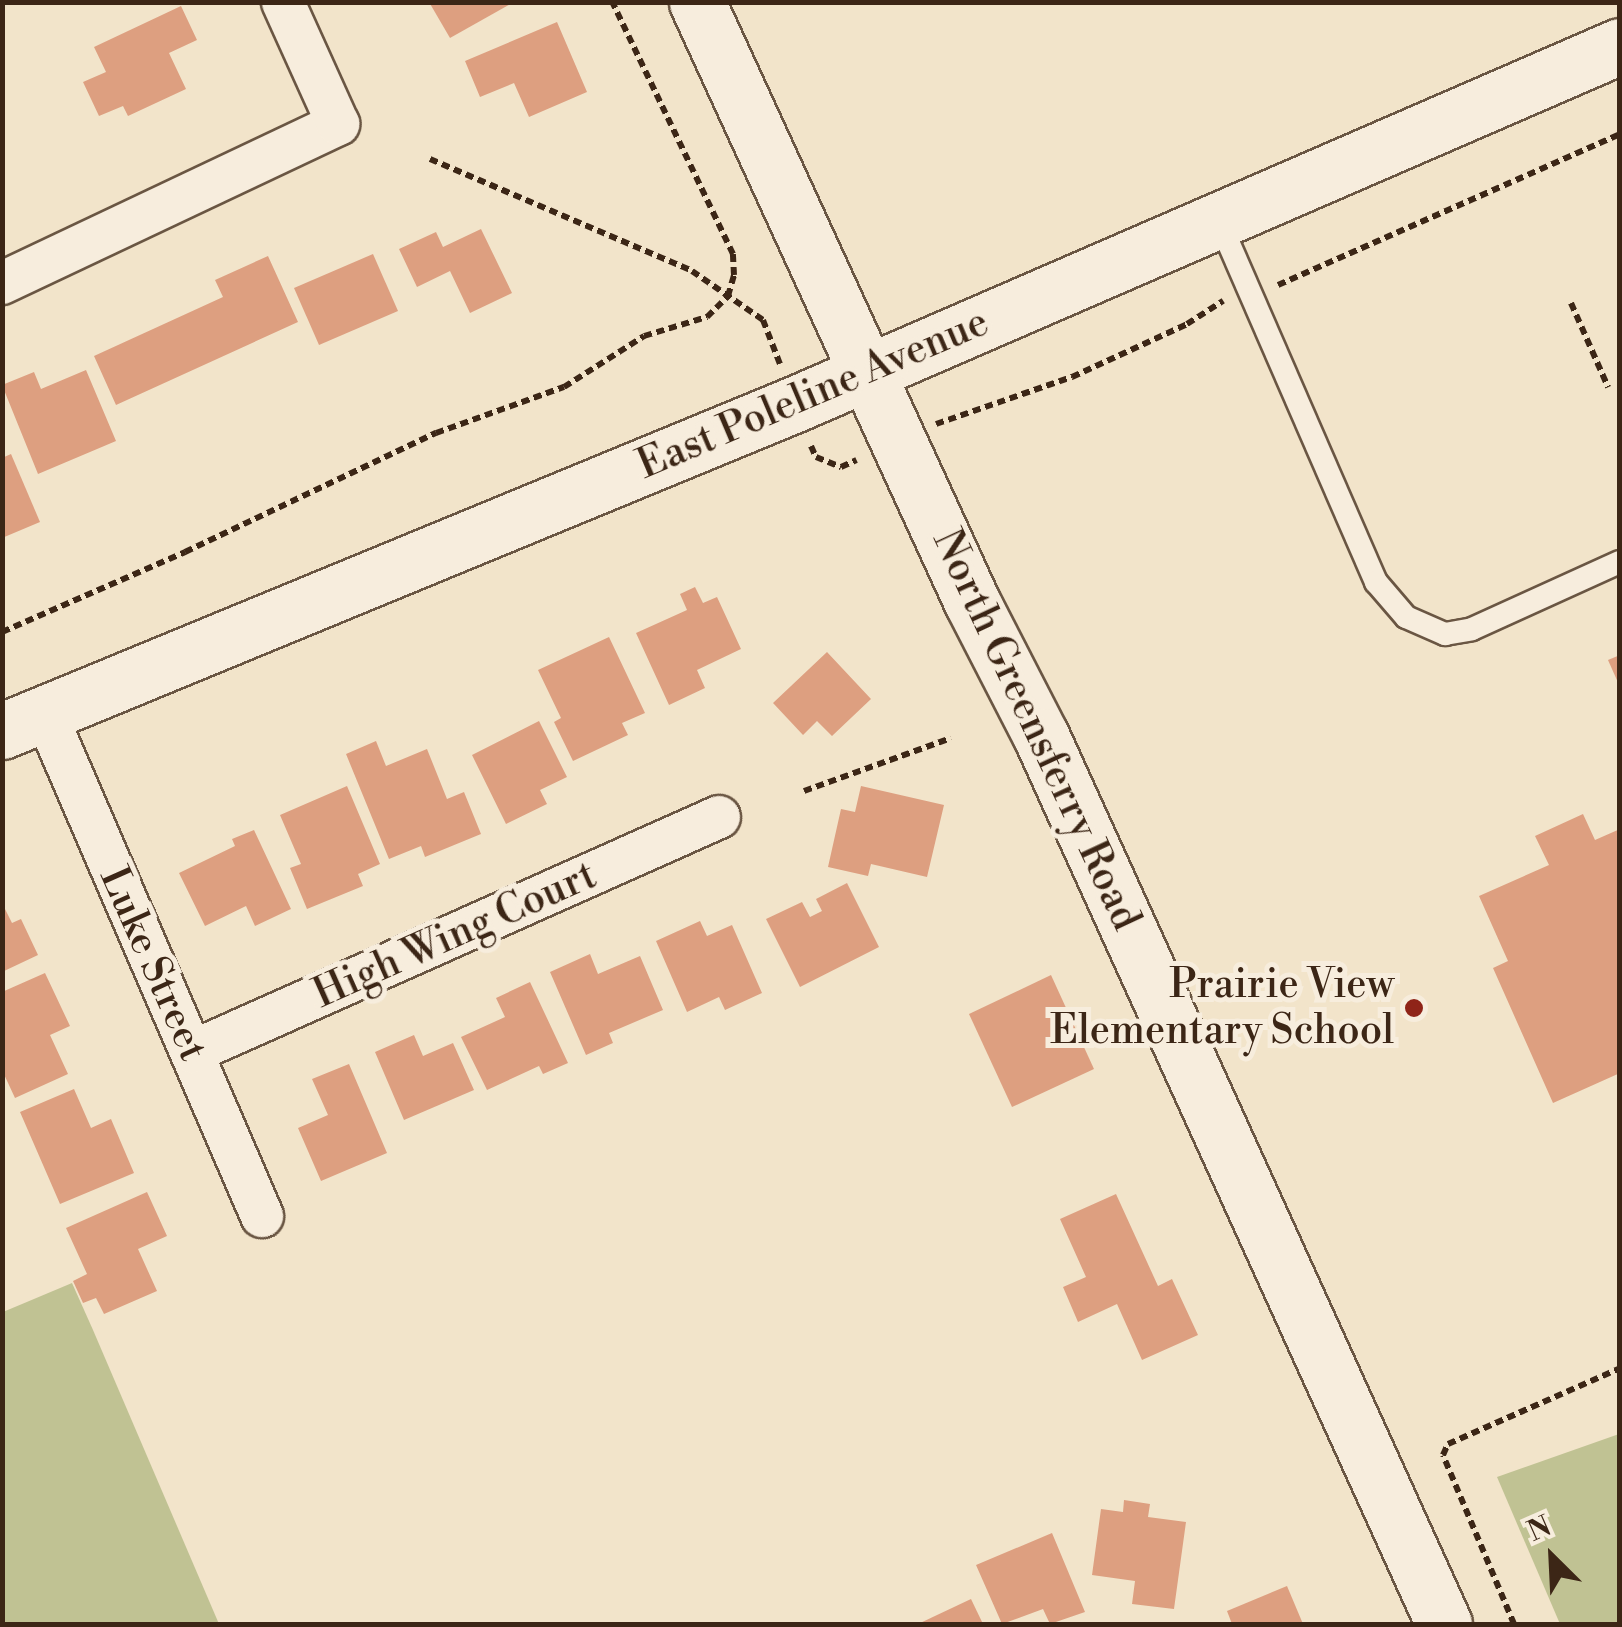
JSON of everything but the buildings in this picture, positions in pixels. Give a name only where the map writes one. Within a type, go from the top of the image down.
[{"type":"main road","name":"North Greensferry Road","points":[[696,2],[972,602],[1041,736],[1444,1624]]},
{"type":"main road","name":"East Poleline Avenue","points":[[24,722],[869,371],[1620,46]]},
{"type":"street","points":[[2,283],[338,124],[283,2]]},
{"type":"street","name":"Luke Street","points":[[24,722],[192,1052],[262,1216]]},
{"type":"street","name":"High Wing Court","points":[[192,1052],[719,818]]},
{"type":"lane","points":[[1220,221],[1376,582],[1406,617],[1444,634],[1472,630],[1620,562]]},
{"type":"path","points":[[2,632],[185,552],[436,433],[564,388],[644,336],[707,317],[728,296],[734,275],[733,254],[612,2]]},
{"type":"path","points":[[960,413],[1072,377],[1186,324],[1220,302],[1287,282],[1620,134]]},
{"type":"path","points":[[430,159],[692,271],[763,320]]},
{"type":"path","points":[[1571,304],[1608,387]]},
{"type":"path","points":[[804,791],[951,738]]},
{"type":"path","points":[[1514,1624],[1443,1455],[1448,1444],[1620,1368]]},
{"type":"green space","points":[[72,1283],[219,1624],[3,1624],[3,1312]]},
{"type":"green space","points":[[1619,1434],[1619,1624],[1560,1624],[1497,1477]]},
{"type":"place","name":"Prairie View Elementary School","points":[[1414,1008]]}]
